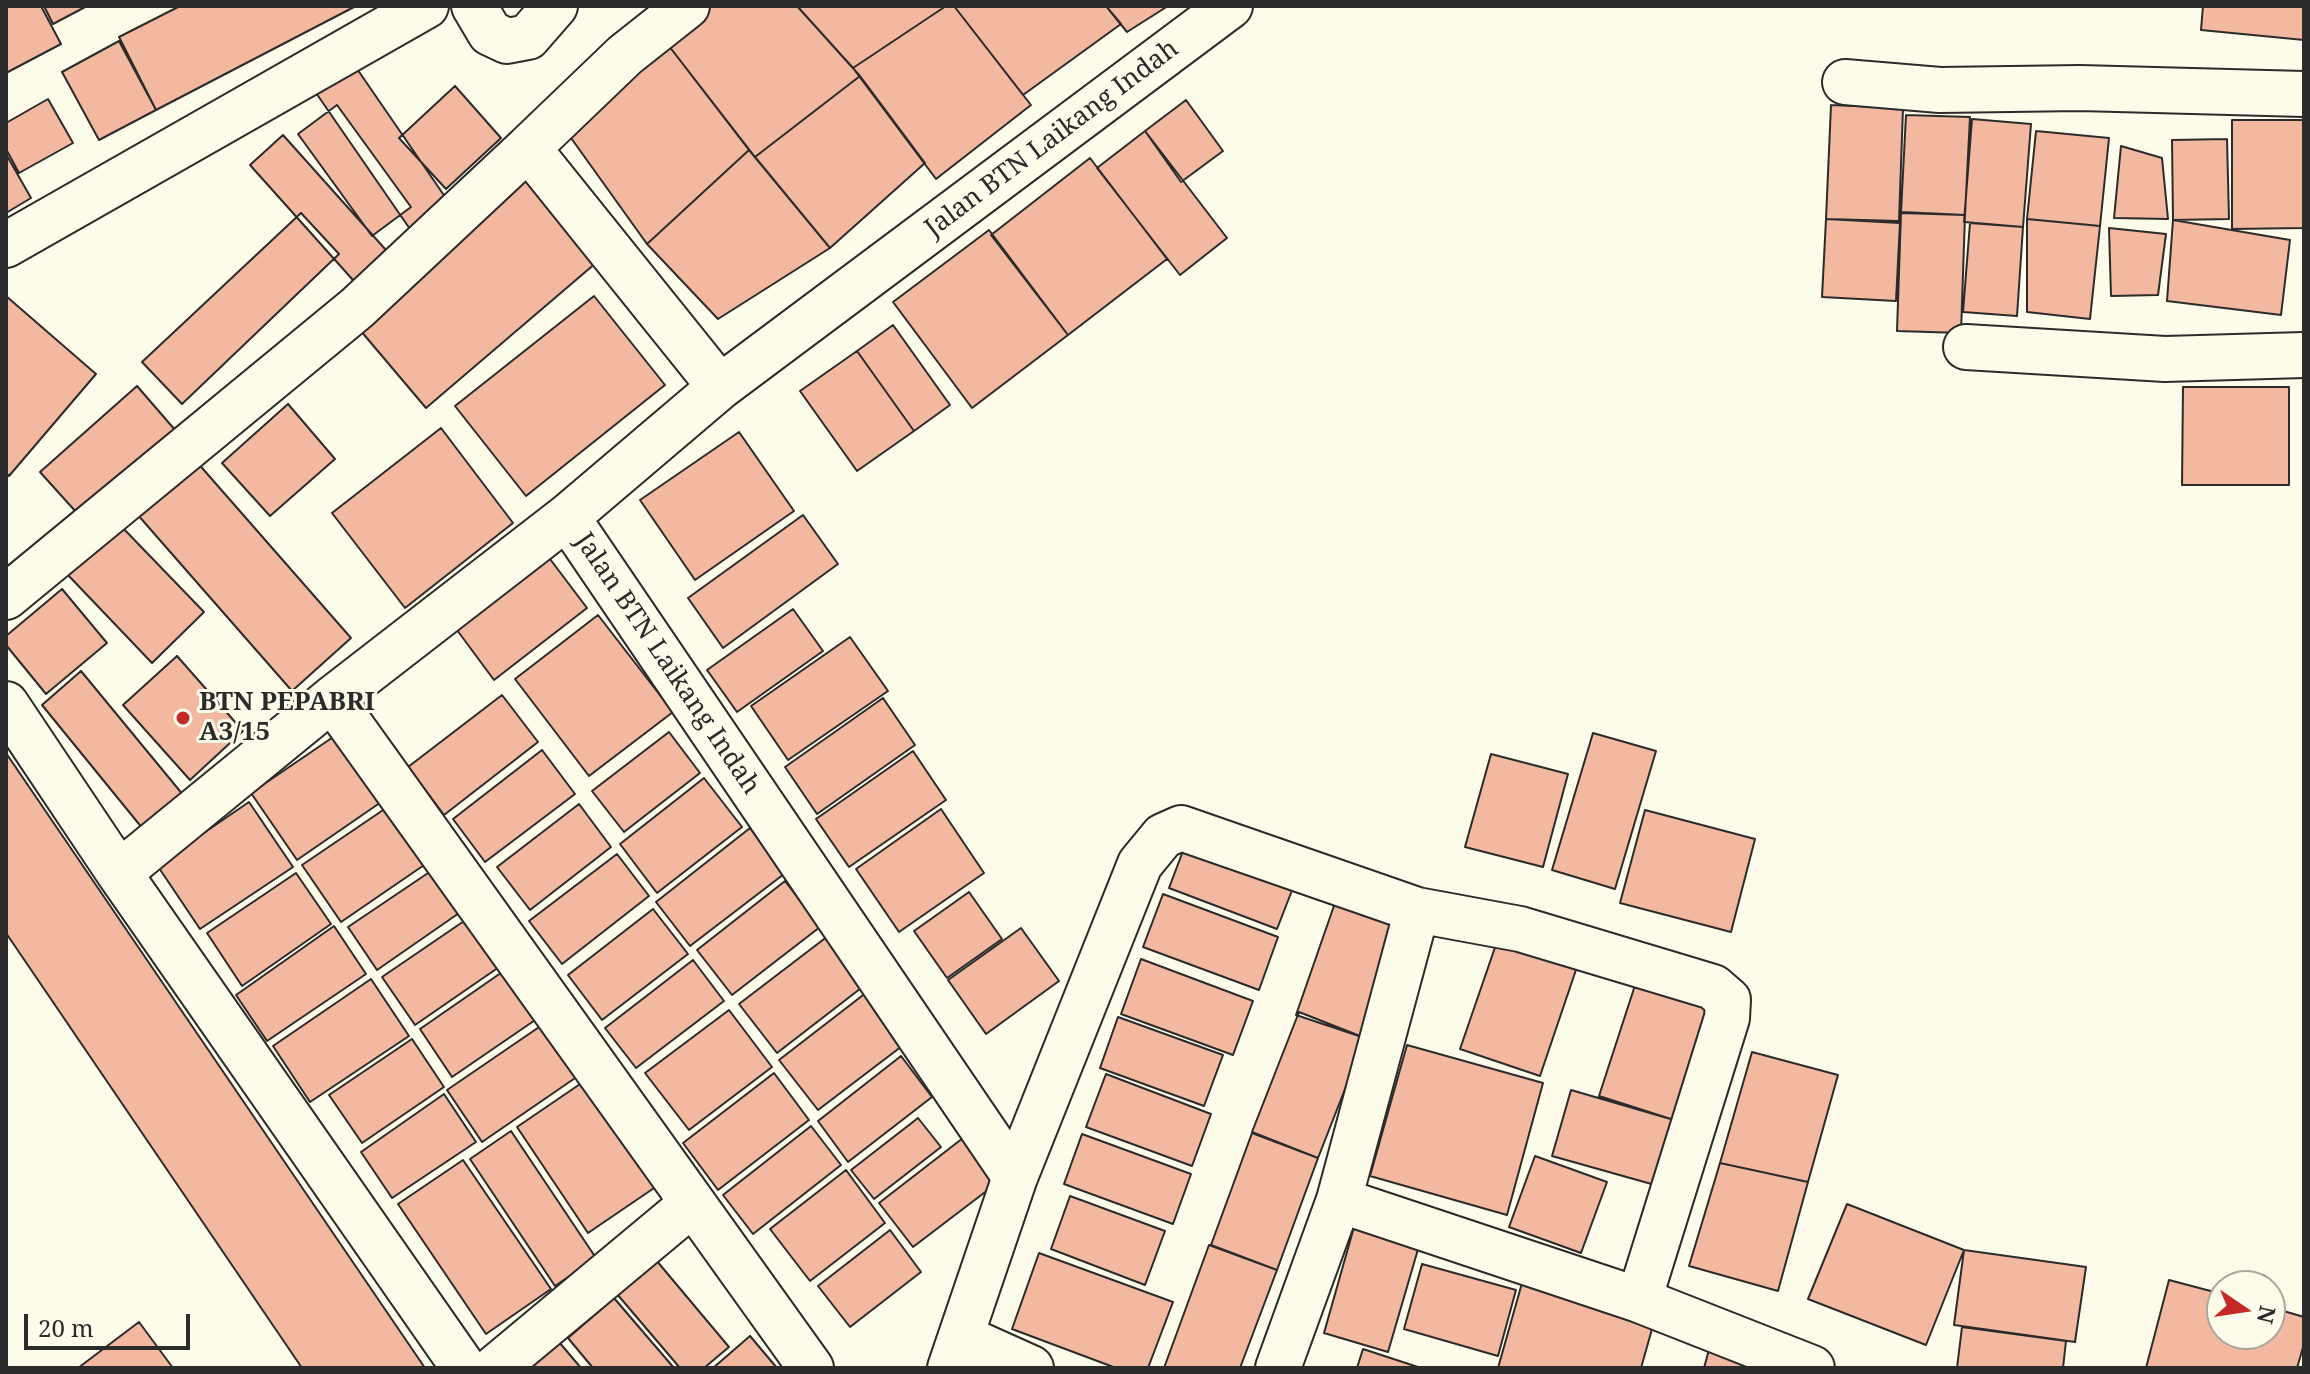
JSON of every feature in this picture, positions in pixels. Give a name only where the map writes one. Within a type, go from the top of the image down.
[{"type":"street","points":[[6,245],[426,6]]},
{"type":"street","points":[[474,6],[490,33],[507,41],[528,37],[555,6]]},
{"type":"street","points":[[6,597],[357,308],[625,55],[687,6]]},
{"type":"street","name":"Jalan BTN Laikang Indah","points":[[1015,1177],[567,517],[720,387],[1230,6]]},
{"type":"street","points":[[1845,82],[1940,90],[2080,88],[2304,94]]},
{"type":"street","points":[[528,148],[720,387]]},
{"type":"street","points":[[1966,347],[2165,359],[2304,355]]},
{"type":"street","points":[[119,873],[332,699],[567,517]]},
{"type":"street","points":[[332,699],[811,1368]]},
{"type":"street","points":[[6,704],[119,873],[464,1368]]},
{"type":"street","points":[[1031,1368],[956,1353],[1015,1177],[1140,864],[1163,836],[1181,828],[1417,910],[1520,929],[1713,987],[1728,1000],[1727,1018],[1639,1300]]},
{"type":"street","points":[[1278,1368],[1339,1200],[1417,910]]},
{"type":"street","points":[[1339,1200],[1639,1300],[1812,1368]]},
{"type":"street","points":[[495,1368],[693,1203]]},
{"type":"building","points":[[6,6],[41,6],[61,44],[6,73]]},
{"type":"building","points":[[44,6],[87,6],[53,24]]},
{"type":"building","points":[[180,6],[356,6],[156,110],[119,37]]},
{"type":"building","points":[[704,6],[797,6],[860,76],[755,157],[662,37]]},
{"type":"building","points":[[797,6],[946,6],[853,68]]},
{"type":"building","points":[[946,6],[954,6],[1031,105],[936,179],[853,68]]},
{"type":"building","points":[[954,6],[1106,6],[1121,24],[1023,95]]},
{"type":"building","points":[[1106,6],[1168,6],[1127,32]]},
{"type":"building","points":[[2203,6],[2304,6],[2304,40],[2201,30]]},
{"type":"building","points":[[662,37],[749,150],[647,244],[561,124]]},
{"type":"building","points":[[119,41],[156,110],[99,140],[62,72]]},
{"type":"building","points":[[353,63],[450,204],[412,232],[314,90]]},
{"type":"building","points":[[860,76],[925,163],[830,248],[755,157]]},
{"type":"building","points":[[455,86],[501,138],[446,189],[399,138]]},
{"type":"building","points":[[48,99],[73,143],[19,173],[6,149],[6,123]]},
{"type":"building","points":[[1186,100],[1223,151],[1181,182],[1145,131]]},
{"type":"building","points":[[337,105],[411,207],[372,236],[298,134]]},
{"type":"building","points":[[1831,105],[1903,108],[1899,221],[1826,219]]},
{"type":"building","points":[[1906,115],[1970,117],[1965,215],[1901,212]]},
{"type":"building","points":[[1972,119],[2031,124],[2023,227],[1964,222]]},
{"type":"building","points":[[2232,120],[2304,120],[2304,228],[2232,229]]},
{"type":"building","points":[[1145,131],[1227,238],[1180,275],[1097,168]]},
{"type":"building","points":[[2036,131],[2109,138],[2100,226],[2027,219]]},
{"type":"building","points":[[283,135],[394,259],[361,289],[250,165]]},
{"type":"building","points":[[2227,139],[2229,219],[2173,220],[2172,140]]},
{"type":"building","points":[[2121,146],[2162,158],[2168,219],[2114,218]]},
{"type":"building","points":[[749,150],[830,248],[718,319],[647,244]]},
{"type":"building","points":[[6,154],[31,198],[6,213]]},
{"type":"building","points":[[1090,158],[1167,259],[1068,335],[991,235]]},
{"type":"building","points":[[526,177],[597,262],[426,408],[355,324]]},
{"type":"building","points":[[301,213],[339,254],[182,404],[142,362]]},
{"type":"building","points":[[1901,213],[1965,215],[1961,333],[1897,331]]},
{"type":"building","points":[[1826,219],[1900,223],[1896,301],[1822,297]]},
{"type":"building","points":[[2027,219],[2100,226],[2090,319],[2027,312]]},
{"type":"building","points":[[2173,220],[2290,240],[2281,315],[2167,301]]},
{"type":"building","points":[[1970,223],[2023,227],[2017,316],[1963,312]]},
{"type":"building","points":[[2109,228],[2166,234],[2158,295],[2111,296]]},
{"type":"building","points":[[989,230],[1068,335],[972,408],[893,302]]},
{"type":"building","points":[[6,296],[96,374],[9,476],[6,473]]},
{"type":"building","points":[[594,296],[665,385],[526,496],[455,406]]},
{"type":"building","points":[[893,325],[950,405],[914,431],[857,351]]},
{"type":"building","points":[[857,351],[914,431],[857,471],[800,391]]},
{"type":"building","points":[[137,386],[182,438],[86,523],[40,472]]},
{"type":"building","points":[[2183,387],[2289,387],[2289,485],[2182,485]]},
{"type":"building","points":[[288,404],[335,459],[270,516],[222,463]]},
{"type":"building","points":[[441,428],[513,523],[405,608],[332,513]]},
{"type":"building","points":[[739,432],[794,511],[695,580],[640,500]]},
{"type":"building","points":[[196,461],[351,638],[292,691],[137,514]]},
{"type":"building","points":[[803,515],[838,564],[723,648],[688,598]]},
{"type":"building","points":[[120,525],[204,612],[152,663],[68,575]]},
{"type":"building","points":[[547,555],[587,608],[494,680],[454,626]]},
{"type":"building","points":[[62,589],[107,643],[46,694],[6,645],[6,636]]},
{"type":"building","points":[[793,609],[823,651],[737,712],[707,670]]},
{"type":"building","points":[[598,615],[673,712],[589,776],[515,679]]},
{"type":"building","points":[[850,637],[888,691],[788,760],[751,706]]},
{"type":"building","name":"BTN PEPABRI A3/15","points":[[177,656],[243,731],[190,780],[123,705]]},
{"type":"building","points":[[81,671],[184,796],[143,829],[42,705]]},
{"type":"building","points":[[502,695],[538,742],[444,815],[408,767]]},
{"type":"building","points":[[883,698],[915,745],[817,814],[785,767]]},
{"type":"building","points":[[342,731],[387,798],[297,860],[251,793]]},
{"type":"building","points":[[669,732],[700,773],[624,832],[592,791]]},
{"type":"building","points":[[1593,733],[1656,751],[1615,889],[1552,870]]},
{"type":"building","points":[[542,750],[575,794],[485,862],[453,819]]},
{"type":"building","points":[[913,751],[946,800],[849,867],[816,819]]},
{"type":"building","points":[[6,753],[425,1368],[302,1368],[6,933]]},
{"type":"building","points":[[1491,754],[1568,774],[1543,867],[1465,847]]},
{"type":"building","points":[[704,778],[742,827],[657,893],[620,844]]},
{"type":"building","points":[[249,802],[293,867],[200,929],[157,865]]},
{"type":"building","points":[[392,804],[430,861],[341,922],[302,865]]},
{"type":"building","points":[[579,804],[611,847],[530,910],[497,867]]},
{"type":"building","points":[[941,809],[984,873],[899,932],[856,869]]},
{"type":"building","points":[[1645,810],[1755,839],[1731,932],[1620,903]]},
{"type":"building","points":[[750,828],[784,874],[690,946],[656,902]]},
{"type":"building","points":[[1189,835],[1298,875],[1277,929],[1169,888]]},
{"type":"building","points":[[617,854],[649,896],[562,964],[529,921]]},
{"type":"building","points":[[434,869],[462,911],[377,970],[348,927]]},
{"type":"building","points":[[296,873],[331,924],[242,986],[207,933]]},
{"type":"building","points":[[785,881],[820,927],[732,995],[697,950]]},
{"type":"building","points":[[969,892],[1002,939],[947,978],[914,931]]},
{"type":"building","points":[[1163,894],[1278,937],[1259,990],[1143,947]]},
{"type":"building","points":[[1336,900],[1405,923],[1365,1038],[1296,1015]]},
{"type":"building","points":[[653,909],[688,954],[602,1020],[568,975]]},
{"type":"building","points":[[470,917],[502,965],[415,1025],[382,977]]},
{"type":"building","points":[[334,926],[366,974],[267,1041],[236,995]]},
{"type":"building","points":[[1021,928],[1059,981],[986,1034],[948,980]]},
{"type":"building","points":[[1501,930],[1580,958],[1540,1076],[1460,1049]]},
{"type":"building","points":[[828,936],[865,985],[777,1053],[739,1004]]},
{"type":"building","points":[[1141,959],[1253,1001],[1233,1055],[1121,1014]]},
{"type":"building","points":[[693,960],[724,1001],[636,1068],[605,1028]]},
{"type":"building","points":[[508,968],[541,1016],[452,1077],[420,1029]]},
{"type":"building","points":[[1639,973],[1713,998],[1674,1120],[1599,1096]]},
{"type":"building","points":[[371,979],[409,1036],[310,1102],[273,1046]]},
{"type":"building","points":[[867,992],[906,1043],[818,1110],[779,1060]]},
{"type":"building","points":[[729,1010],[772,1067],[689,1130],[645,1073]]},
{"type":"building","points":[[1299,1012],[1365,1038],[1318,1158],[1252,1132]]},
{"type":"building","points":[[1118,1017],[1223,1055],[1204,1106],[1100,1068]]},
{"type":"building","points":[[545,1023],[581,1074],[482,1142],[447,1090]]},
{"type":"building","points":[[412,1039],[444,1087],[362,1143],[329,1095]]},
{"type":"building","points":[[1407,1045],[1543,1083],[1507,1215],[1370,1176]]},
{"type":"building","points":[[1752,1052],[1838,1075],[1808,1182],[1720,1163]]},
{"type":"building","points":[[901,1056],[932,1097],[848,1162],[818,1121]]},
{"type":"building","points":[[774,1073],[809,1120],[718,1190],[683,1143]]},
{"type":"building","points":[[1106,1074],[1211,1114],[1192,1166],[1086,1127]]},
{"type":"building","points":[[586,1080],[657,1186],[588,1233],[517,1127]]},
{"type":"building","points":[[1571,1090],[1674,1120],[1655,1185],[1552,1156]]},
{"type":"building","points":[[444,1094],[476,1142],[392,1198],[361,1152]]},
{"type":"building","points":[[918,1118],[941,1147],[874,1199],[851,1170]]},
{"type":"building","points":[[811,1126],[841,1165],[753,1234],[723,1195]]},
{"type":"building","points":[[511,1131],[596,1258],[555,1286],[470,1159]]},
{"type":"building","points":[[1252,1133],[1318,1158],[1277,1270],[1211,1245]]},
{"type":"building","points":[[1082,1134],[1191,1174],[1173,1224],[1064,1184]]},
{"type":"building","points":[[963,1138],[997,1183],[913,1247],[879,1203]]},
{"type":"building","points":[[1535,1156],[1607,1182],[1581,1253],[1509,1227]]},
{"type":"building","points":[[463,1160],[551,1289],[486,1334],[398,1204]]},
{"type":"building","points":[[1720,1163],[1808,1182],[1778,1291],[1689,1266]]},
{"type":"building","points":[[846,1170],[885,1223],[810,1281],[770,1229]]},
{"type":"building","points":[[1070,1196],[1165,1231],[1145,1285],[1051,1249]]},
{"type":"building","points":[[1847,1204],[1964,1250],[1926,1345],[1808,1299]]},
{"type":"building","points":[[1356,1220],[1421,1239],[1388,1352],[1324,1333]]},
{"type":"building","points":[[890,1230],[921,1272],[850,1327],[818,1286]]},
{"type":"building","points":[[1209,1245],[1277,1270],[1240,1368],[1164,1368]]},
{"type":"building","points":[[1964,1250],[2086,1267],[2075,1342],[1954,1325]]},
{"type":"building","points":[[1039,1253],[1173,1302],[1148,1368],[1116,1368],[1012,1329]]},
{"type":"building","points":[[656,1260],[729,1347],[704,1368],[680,1368],[617,1294]]},
{"type":"building","points":[[1422,1264],[1516,1290],[1498,1356],[1404,1329]]},
{"type":"building","points":[[2169,1280],[2206,1290],[2206,1350],[2286,1350],[2286,1312],[2304,1317],[2304,1344],[2297,1368],[2146,1368]]},
{"type":"building","points":[[1522,1283],[1654,1322],[1641,1368],[1498,1368]]},
{"type":"building","points":[[614,1298],[674,1368],[593,1368],[568,1338]]},
{"type":"building","points":[[139,1322],[173,1368],[78,1368]]},
{"type":"building","points":[[1962,1327],[2066,1341],[2063,1368],[1957,1368]]},
{"type":"building","points":[[750,1336],[777,1368],[713,1368]]},
{"type":"building","points":[[559,1342],[581,1368],[529,1368]]},
{"type":"building","points":[[1711,1342],[1771,1368],[1704,1368]]},
{"type":"building","points":[[1363,1349],[1421,1368],[1357,1368]]},
{"type":"place","name":"BTN PEPABRI A3/15","points":[[183,718]]}]
